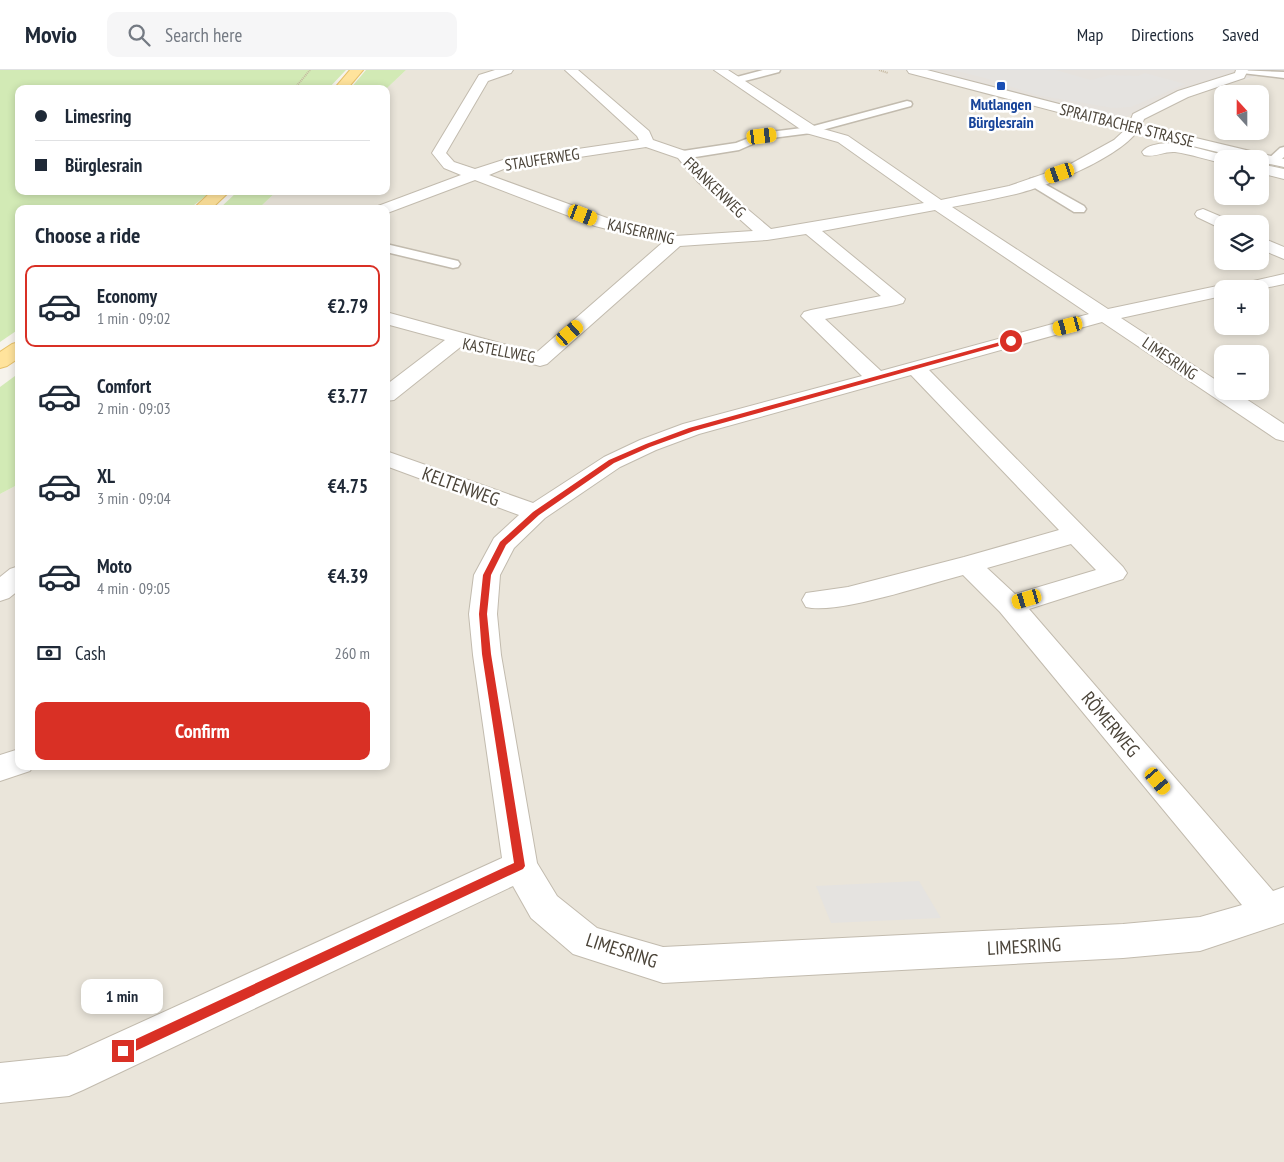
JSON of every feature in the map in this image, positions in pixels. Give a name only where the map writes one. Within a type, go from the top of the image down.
[{"type":"main road","points":[[344,85],[357,70]]},
{"type":"main road","points":[[205,205],[217,195]]},
{"type":"main road","points":[[0,362],[15,351]]},
{"type":"street","name":"KAISERRING","points":[[507,70],[483,78],[439,153],[450,165],[601,222],[675,241],[767,235],[984,197],[1034,182],[1072,169],[1119,143],[1135,128],[1138,117],[1183,94],[1240,75],[1242,70]]},
{"type":"street","points":[[571,70],[644,134],[647,143]]},
{"type":"street","points":[[720,70],[811,130],[843,139],[938,205]]},
{"type":"street","name":"SPRAITBACHER STRASSE","points":[[913,70],[1135,128],[1275,160],[1284,174]]},
{"type":"street","name":"STAUFERWEG","points":[[390,207],[503,164],[647,143]]},
{"type":"street","name":"FRANKENWEG","points":[[647,143],[683,155],[703,179],[767,235]]},
{"type":"street","name":"SPRAITBACHER STRASSE","points":[[1148,152],[1156,149],[1171,148],[1214,157]]},
{"type":"street","name":"LIMESRING","points":[[938,205],[1107,315],[1284,434]]},
{"type":"street","points":[[1203,214],[1214,220]]},
{"type":"street","points":[[809,228],[896,299],[811,316],[877,378]]},
{"type":"street","name":"KASTELLWEG","points":[[390,391],[459,339],[540,360],[675,241]]},
{"type":"street","points":[[1269,246],[1284,254]]},
{"type":"street","points":[[1269,282],[1284,279]]},
{"type":"street","points":[[1107,315],[1214,293]]},
{"type":"street","name":"LIMESRING","points":[[1107,315],[691,429],[648,445],[612,462],[536,513],[503,544],[487,575],[483,614],[487,654],[520,866],[544,907],[586,942],[663,965],[1123,941],[1200,934],[1277,908]]},
{"type":"street","points":[[390,319],[459,339]]},
{"type":"street","points":[[915,367],[1114,574],[1010,604]]},
{"type":"street","name":"KELTENWEG","points":[[390,459],[536,513]]},
{"type":"street","points":[[816,600],[848,596],[968,565],[1075,534]]},
{"type":"street","name":"RÖMERWEG","points":[[968,565],[1010,604],[1277,908]]},
{"type":"street","points":[[0,592],[15,579]]},
{"type":"street","points":[[0,768],[15,763]]},
{"type":"street","points":[[0,1082],[69,1076],[520,866]]},
{"type":"lane","points":[[737,80],[775,70]]},
{"type":"lane","points":[[1242,70],[1284,74]]},
{"type":"lane","points":[[683,155],[738,146],[762,136],[811,130],[907,104]]},
{"type":"lane","points":[[1034,182],[1079,209]]},
{"type":"lane","points":[[390,249],[453,264]]},
{"type":"path","points":[[297,85],[310,70]]},
{"type":"shaded area","points":[[406,70],[921,70],[1194,92],[1214,87],[1214,140],[1269,140],[1269,85],[1222,85],[1266,74],[1284,78],[1284,1162],[0,1162],[0,494],[15,486],[15,770],[390,770],[390,205],[262,205],[273,195],[390,195],[390,85]]},
{"type":"shaded area","points":[[921,70],[1284,70],[1284,78],[1266,74],[1222,85],[1214,85],[1214,87],[1194,92],[1123,118]]},
{"type":"shaded area","points":[[953,70],[1056,70],[1091,80],[1110,75],[1138,76],[1145,73],[1185,84],[1131,107],[1113,108],[1036,95],[985,78]]},
{"type":"shaded area","points":[[919,881],[941,918],[831,923],[816,886]]},
{"type":"green space","points":[[0,70],[346,70],[332,85],[15,85],[15,195],[207,195],[194,205],[15,205],[15,332],[0,342]]},
{"type":"green space","points":[[366,70],[406,70],[390,85],[353,85]]},
{"type":"green space","points":[[234,195],[273,195],[262,205],[223,205]]},
{"type":"green space","points":[[15,376],[15,486],[0,494],[0,387]]},
{"type":"place","name":"Mutlangen Bürglesrain","points":[[1001,86]]},
{"type":"route","points":[[123,1051],[520,866],[487,654],[483,614],[487,575],[503,544],[536,513],[612,462],[648,445],[691,429],[1011,341]]}]
